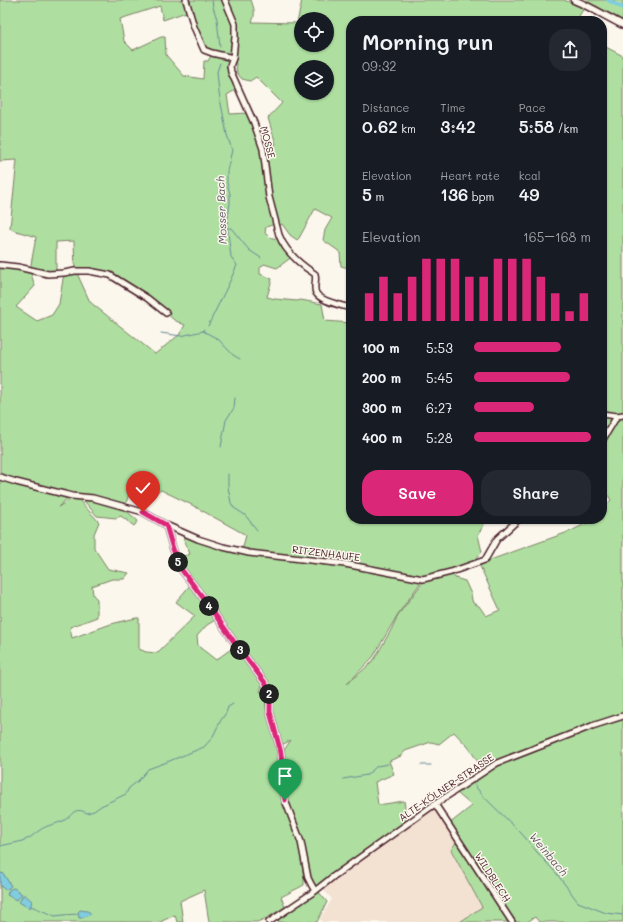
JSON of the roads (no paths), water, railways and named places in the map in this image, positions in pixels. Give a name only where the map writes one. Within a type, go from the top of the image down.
[{"type":"main road","points":[[574,0],[606,16]]},
{"type":"main road","points":[[607,16],[623,24]]},
{"type":"street","points":[[186,0],[194,27],[204,50],[233,58]]},
{"type":"street","name":"MOSSE","points":[[225,0],[235,24],[233,58],[230,66],[231,72],[254,123],[262,149],[267,190],[278,234],[293,256],[315,274],[316,294],[331,302],[346,306]]},
{"type":"street","points":[[0,265],[18,267],[48,274],[75,271],[110,275],[147,298],[166,313]]},
{"type":"street","points":[[607,415],[623,415]]},
{"type":"street","points":[[607,433],[617,416]]},
{"type":"street","name":"RITZENHAUFE","points":[[0,477],[58,493],[79,498],[93,498],[143,512],[166,525],[198,539],[223,547],[249,553],[345,564],[423,579],[451,572],[485,560],[497,539],[514,524]]},
{"type":"street","points":[[166,525],[181,569],[266,684],[270,695],[270,712],[281,753],[285,800],[301,842],[308,878],[315,891]]},
{"type":"street","name":"ALTE-KÖLNER-STRASSE","points":[[269,922],[315,891],[435,804],[497,763],[592,726],[623,716]]},
{"type":"street","name":"WILDBLECH","points":[[435,804],[512,922]]},
{"type":"water","points":[[3,873],[11,886],[5,890],[0,885],[0,874]]},
{"type":"water","points":[[13,888],[22,894],[17,900],[7,895],[9,890]]},
{"type":"water","points":[[23,895],[32,901],[30,908],[19,902]]},
{"type":"water","points":[[80,910],[88,911],[91,914],[79,918],[78,912]]},
{"type":"waterway","name":"Mosser Bach","points":[[212,0],[217,19],[220,47]]},
{"type":"waterway","points":[[608,0],[623,8]]},
{"type":"waterway","name":"Mosser Bach","points":[[208,326],[237,265],[231,257],[227,224],[230,203],[227,171],[232,150],[227,135],[219,93],[217,72],[220,63]]},
{"type":"waterway","points":[[229,228],[231,228],[249,250],[261,258]]},
{"type":"waterway","name":"Mosser Bach","points":[[204,329],[203,331],[218,339],[233,355],[240,359]]},
{"type":"waterway","points":[[161,333],[181,336],[203,331]]},
{"type":"waterway","name":"Mosser Bach","points":[[221,447],[226,420],[234,408],[235,398]]},
{"type":"waterway","name":"Mosser Bach","points":[[228,474],[228,487],[231,503],[234,508],[245,515],[257,530]]},
{"type":"waterway","points":[[0,846],[27,839],[43,828],[67,819],[76,811],[79,810],[87,813],[94,811],[126,794],[129,788],[138,781],[148,769],[204,747],[212,738],[228,707],[233,704]]},
{"type":"waterway","name":"Weinbach","points":[[343,779],[367,775],[377,766],[388,764]]},
{"type":"waterway","name":"Weinbach","points":[[421,765],[431,765]]},
{"type":"waterway","name":"Weinbach","points":[[466,770],[469,777]]},
{"type":"waterway","name":"Weinbach","points":[[473,783],[482,795],[522,834],[557,874],[578,902],[606,913],[623,915]]},
{"type":"waterway","points":[[31,906],[55,916],[78,914]]}]
